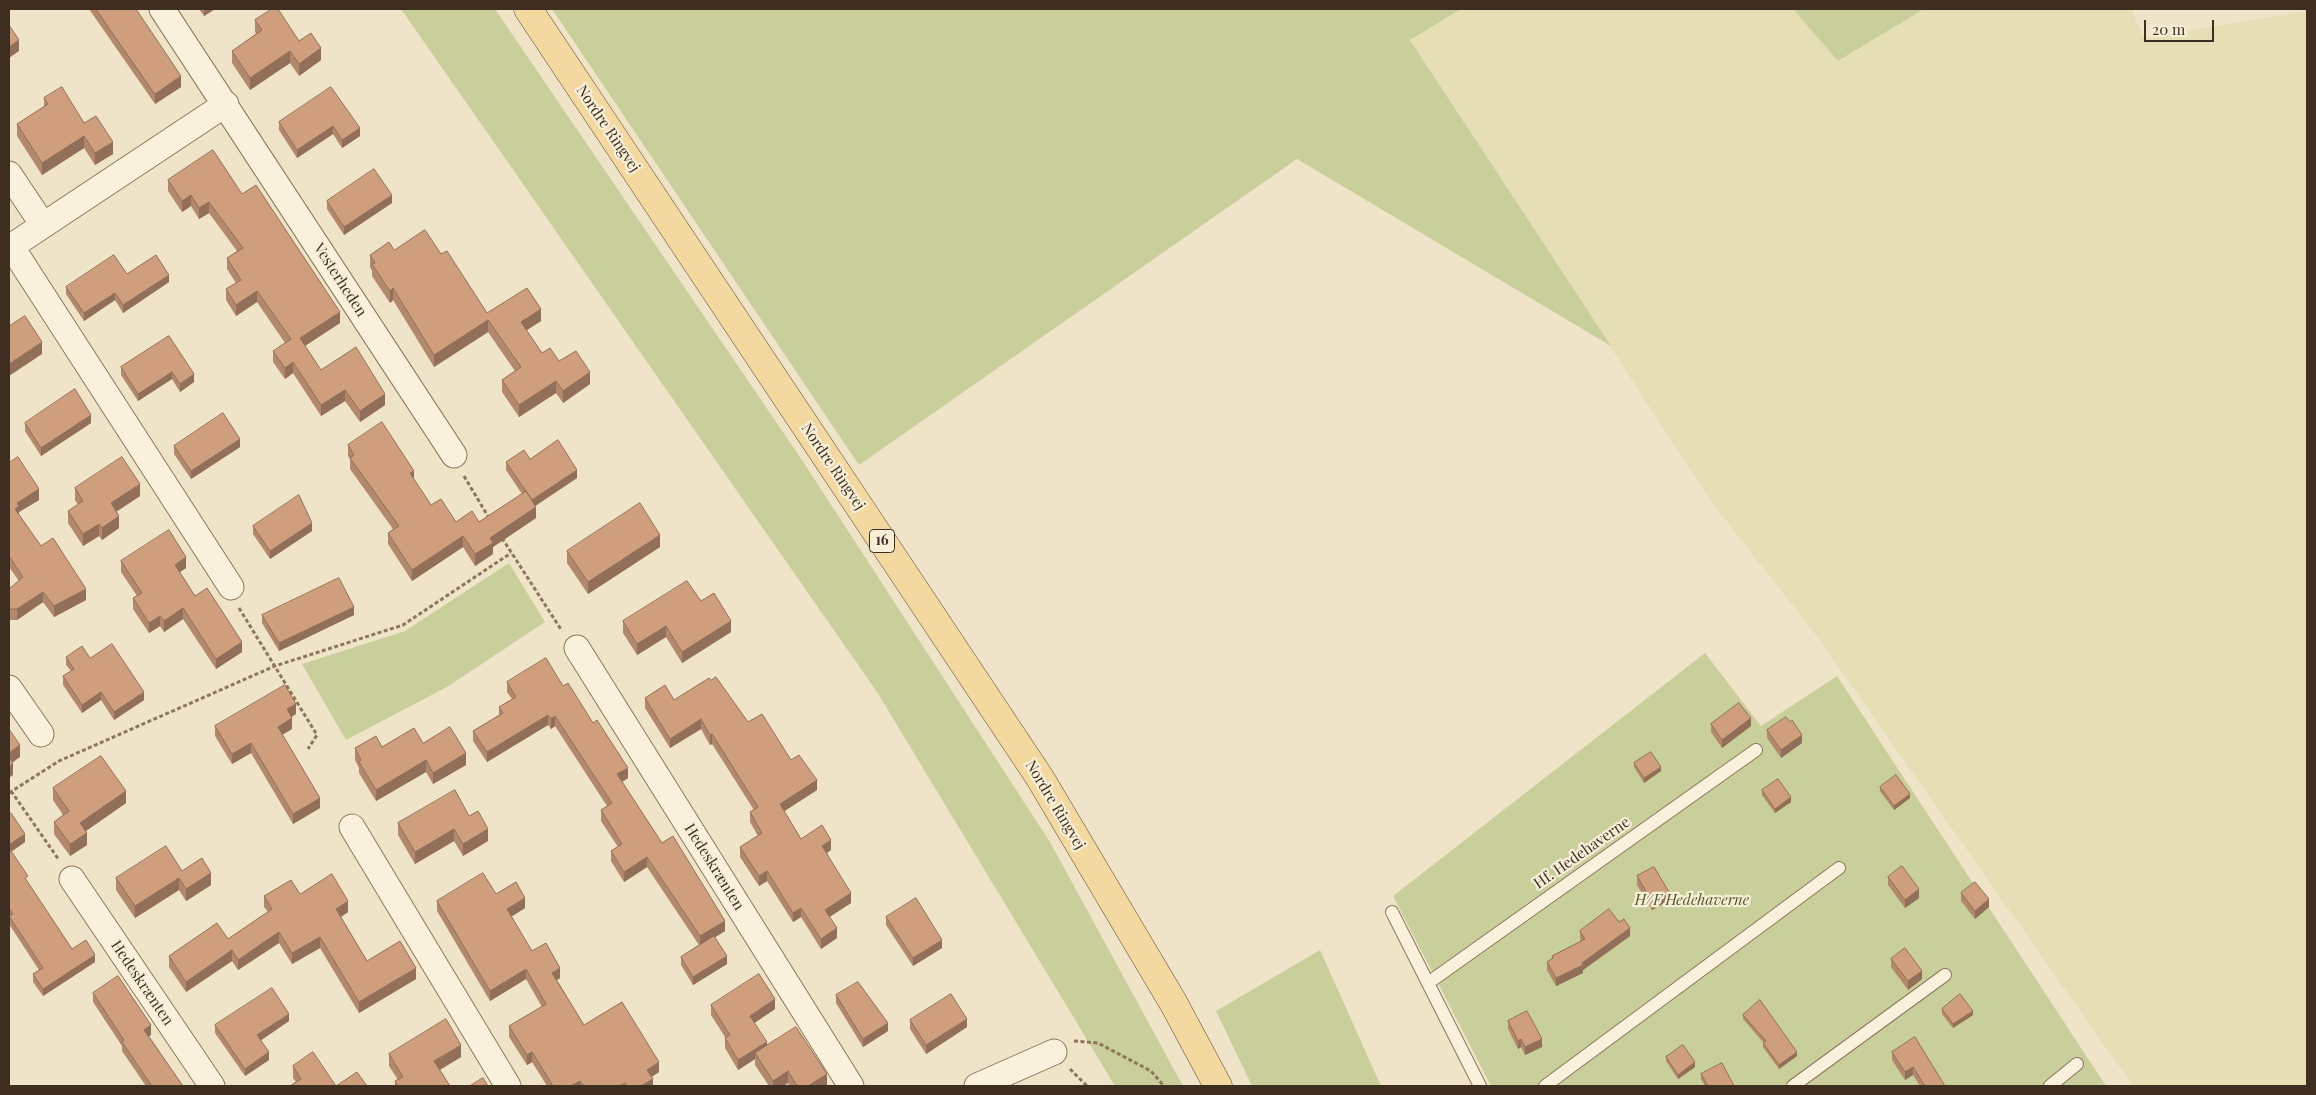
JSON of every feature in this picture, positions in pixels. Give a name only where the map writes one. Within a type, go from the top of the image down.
[{"type":"main road","name":"Nordre Ringvej","points":[[528,9],[1040,778],[1174,1004],[1218,1086]]},
{"type":"street","name":"Vesterheden","points":[[162,9],[226,104],[454,455]]},
{"type":"street","points":[[226,104],[10,247],[232,587]]},
{"type":"street","points":[[9,174],[43,225]]},
{"type":"street","name":"Hedeskrænten","points":[[577,648],[851,1086]]},
{"type":"street","points":[[9,688],[41,734]]},
{"type":"street","points":[[352,827],[508,1086]]},
{"type":"street","name":"Hedeskrænten","points":[[72,879],[212,1086]]},
{"type":"street","points":[[977,1086],[1054,1052]]},
{"type":"lane","name":"Hf. Hedehaverne","points":[[1428,983],[1756,750]]},
{"type":"lane","points":[[1545,1086],[1839,868]]},
{"type":"lane","points":[[1392,912],[1480,1086]]},
{"type":"lane","points":[[1793,1086],[1945,975]]},
{"type":"lane","points":[[2050,1086],[2078,1064]]},
{"type":"path","points":[[454,455],[467,483],[492,522]]},
{"type":"path","points":[[496,530],[558,627],[577,648]]},
{"type":"path","points":[[72,879],[10,792],[59,761],[275,666],[403,625],[511,553]]},
{"type":"path","points":[[232,587],[236,603],[317,735],[308,749]]},
{"type":"path","points":[[1054,1052],[1077,1040],[1098,1043],[1151,1071],[1164,1086]]},
{"type":"shaded area","points":[[1461,9],[1793,9],[1839,61],[1924,9],[2131,9],[2144,38],[2307,11],[2307,1086],[2133,1086],[1813,631],[1713,504],[1410,40]]},
{"type":"green space","points":[[401,9],[495,9],[802,460],[1050,842],[1183,1086],[1115,1086],[877,692]]},
{"type":"green space","points":[[552,9],[1461,9],[1410,40],[1611,346],[1297,159],[859,465]]},
{"type":"green space","points":[[1793,9],[1924,9],[1838,61]]},
{"type":"green space","points":[[509,563],[545,622],[447,687],[346,740],[302,664],[405,631]]},
{"type":"green space","name":"H/F Hedehaverne","points":[[1705,653],[1761,726],[1837,676],[2106,1086],[1491,1086],[1393,896]]},
{"type":"green space","points":[[1320,950],[1381,1086],[1252,1086],[1216,1011]]},
{"type":"building","points":[[96,9],[136,9],[181,76],[155,94]]},
{"type":"building","points":[[272,9],[278,9],[299,41],[311,33],[321,48],[299,64],[290,51],[250,78],[232,51],[262,30],[255,20]]},
{"type":"building","points":[[9,25],[19,40],[9,47]]},
{"type":"building","points":[[62,87],[84,123],[96,116],[113,142],[95,153],[84,136],[42,163],[17,124],[48,104],[44,98]]},
{"type":"building","points":[[331,87],[360,128],[342,140],[333,126],[297,150],[279,122]]},
{"type":"building","points":[[213,150],[242,194],[256,185],[340,312],[300,338],[321,370],[356,347],[385,394],[360,411],[345,390],[321,405],[293,362],[285,368],[273,351],[291,339],[257,291],[236,305],[226,289],[241,280],[227,258],[243,248],[209,202],[199,208],[191,195],[182,201],[168,180]]},
{"type":"building","points":[[374,169],[392,195],[344,227],[327,201]]},
{"type":"building","points":[[425,230],[441,254],[447,251],[487,313],[527,288],[541,309],[521,322],[542,353],[550,348],[559,361],[576,351],[590,372],[563,391],[556,381],[519,405],[502,380],[521,367],[488,320],[434,355],[393,288],[390,291],[372,264],[375,263],[370,255],[389,242],[394,250]]},
{"type":"building","points":[[114,255],[127,274],[156,255],[169,275],[123,305],[115,293],[84,313],[66,287]]},
{"type":"building","points":[[25,316],[42,342],[9,364],[9,324]]},
{"type":"building","points":[[169,336],[194,374],[180,384],[172,372],[138,394],[121,367]]},
{"type":"building","points":[[75,389],[91,415],[41,448],[25,423]]},
{"type":"building","points":[[223,413],[240,439],[191,471],[174,446]]},
{"type":"building","points":[[382,422],[414,471],[410,473],[431,505],[441,499],[456,522],[472,511],[479,522],[526,491],[536,507],[490,538],[493,543],[475,554],[463,536],[412,570],[388,533],[399,526],[350,458],[354,455],[348,445]]},
{"type":"building","points":[[558,440],[577,470],[532,500],[506,462],[524,450],[530,459]]},
{"type":"building","points":[[18,457],[39,489],[17,503],[19,506],[15,509],[41,546],[53,538],[86,589],[54,606],[43,592],[17,609],[9,609],[9,589],[23,577],[9,556],[9,463]]},
{"type":"building","points":[[122,457],[140,484],[111,503],[119,516],[102,528],[99,524],[83,534],[68,511],[83,501],[75,488]]},
{"type":"building","points":[[299,495],[312,523],[270,551],[253,526]]},
{"type":"building","points":[[640,503],[660,535],[588,582],[567,551]]},
{"type":"building","points":[[169,530],[186,557],[175,565],[195,596],[207,588],[242,642],[216,659],[183,608],[164,621],[160,616],[149,623],[133,598],[142,593],[121,561]]},
{"type":"building","points":[[339,578],[354,607],[279,643],[262,615]]},
{"type":"building","points":[[687,581],[701,601],[714,593],[731,621],[682,652],[666,626],[637,644],[623,621]]},
{"type":"building","points":[[112,644],[144,692],[114,712],[101,692],[82,705],[63,676],[74,669],[66,657],[82,646],[90,658]]},
{"type":"building","points":[[546,658],[563,686],[568,683],[593,723],[597,720],[628,768],[617,774],[662,843],[673,836],[725,921],[700,936],[647,857],[624,872],[611,851],[622,844],[601,810],[612,803],[555,716],[551,719],[548,715],[487,752],[473,731],[503,713],[499,707],[516,697],[507,682]]},
{"type":"building","points":[[716,677],[748,722],[762,714],[791,760],[799,755],[817,780],[780,804],[801,839],[822,825],[831,840],[822,846],[851,893],[825,910],[837,928],[821,939],[801,908],[793,913],[767,871],[759,876],[740,847],[762,833],[750,812],[758,807],[712,734],[710,735],[701,719],[670,739],[645,698],[665,685],[674,700],[709,678],[711,680]]},
{"type":"building","points":[[285,685],[296,704],[287,709],[292,718],[278,727],[320,798],[293,814],[251,743],[232,754],[215,726]]},
{"type":"building","points":[[1739,703],[1751,718],[1722,740],[1711,724]]},
{"type":"building","points":[[1786,717],[1790,722],[1792,720],[1802,735],[1781,750],[1767,730]]},
{"type":"building","points":[[450,727],[466,753],[433,773],[426,760],[376,790],[359,762],[361,760],[355,748],[376,736],[382,747],[414,728],[423,743]]},
{"type":"building","points":[[9,729],[20,745],[9,753]]},
{"type":"building","points":[[1651,752],[1661,767],[1644,778],[1634,763]]},
{"type":"building","points":[[101,756],[126,791],[80,823],[87,833],[70,844],[54,822],[69,811],[53,788]]},
{"type":"building","points":[[9,757],[13,763],[9,767]]},
{"type":"building","points":[[1896,775],[1910,794],[1894,806],[1880,787]]},
{"type":"building","points":[[1778,779],[1791,797],[1775,809],[1762,790]]},
{"type":"building","points":[[455,790],[469,816],[478,811],[488,829],[463,844],[454,829],[415,852],[398,823]]},
{"type":"building","points":[[11,813],[25,834],[9,845],[9,815]]},
{"type":"building","points":[[166,846],[182,871],[202,858],[211,873],[186,889],[179,878],[135,906],[116,878]]},
{"type":"building","points":[[9,848],[28,876],[25,878],[72,949],[86,940],[95,955],[43,989],[33,974],[43,968],[9,916],[13,914],[9,908]]},
{"type":"building","points":[[1902,866],[1919,889],[1905,900],[1888,877]]},
{"type":"building","points":[[1654,867],[1669,892],[1652,901],[1637,876]]},
{"type":"building","points":[[483,873],[496,894],[516,882],[525,898],[507,909],[532,951],[546,943],[560,968],[552,973],[584,1025],[622,1002],[659,1062],[647,1070],[653,1079],[641,1086],[627,1086],[625,1083],[619,1086],[584,1086],[580,1081],[571,1086],[553,1086],[532,1052],[527,1055],[509,1026],[546,1004],[526,969],[490,991],[437,901]]},
{"type":"building","points":[[332,874],[348,901],[336,909],[367,961],[400,941],[416,968],[359,1002],[320,937],[292,953],[279,932],[238,960],[232,950],[186,982],[169,956],[217,923],[228,939],[272,909],[264,896],[291,880],[300,894]]},
{"type":"building","points":[[1975,882],[1989,899],[1975,911],[1961,893]]},
{"type":"building","points":[[916,898],[942,940],[913,958],[886,917]]},
{"type":"building","points":[[1609,909],[1619,922],[1624,919],[1630,928],[1582,963],[1583,965],[1556,978],[1547,962],[1553,958],[1552,956],[1585,939],[1580,931]]},
{"type":"building","points":[[714,936],[727,956],[693,977],[681,957]]},
{"type":"building","points":[[1905,948],[1922,971],[1908,981],[1891,959]]},
{"type":"building","points":[[759,974],[775,999],[750,1016],[767,1042],[738,1060],[725,1038],[730,1035],[711,1005]]},
{"type":"building","points":[[118,976],[151,1025],[144,1030],[183,1086],[152,1086],[122,1042],[124,1040],[93,993]]},
{"type":"building","points":[[858,982],[888,1023],[863,1039],[836,995]]},
{"type":"building","points":[[272,988],[289,1014],[257,1035],[269,1052],[245,1069],[215,1025]]},
{"type":"building","points":[[951,994],[967,1019],[926,1045],[910,1020]]},
{"type":"building","points":[[1960,994],[1973,1011],[1953,1024],[1942,1009]]},
{"type":"building","points":[[1760,1000],[1797,1052],[1779,1065],[1763,1043],[1766,1041],[1743,1015]]},
{"type":"building","points":[[1527,1011],[1542,1039],[1525,1047],[1521,1039],[1518,1041],[1508,1021]]},
{"type":"building","points":[[446,1019],[461,1045],[434,1061],[450,1086],[398,1086],[395,1081],[403,1077],[389,1054]]},
{"type":"building","points":[[796,1027],[827,1074],[808,1086],[797,1086],[788,1071],[773,1081],[755,1053]]},
{"type":"building","points":[[1915,1037],[1945,1086],[1925,1086],[1913,1067],[1905,1072],[1892,1052]]},
{"type":"building","points":[[1683,1045],[1695,1062],[1678,1075],[1666,1057]]},
{"type":"building","points":[[313,1052],[336,1086],[290,1086],[301,1079],[293,1066]]},
{"type":"building","points":[[1722,1063],[1734,1086],[1708,1086],[1701,1074]]},
{"type":"building","points":[[357,1072],[367,1086],[336,1086]]},
{"type":"building","points":[[483,1078],[488,1086],[470,1086]]}]
